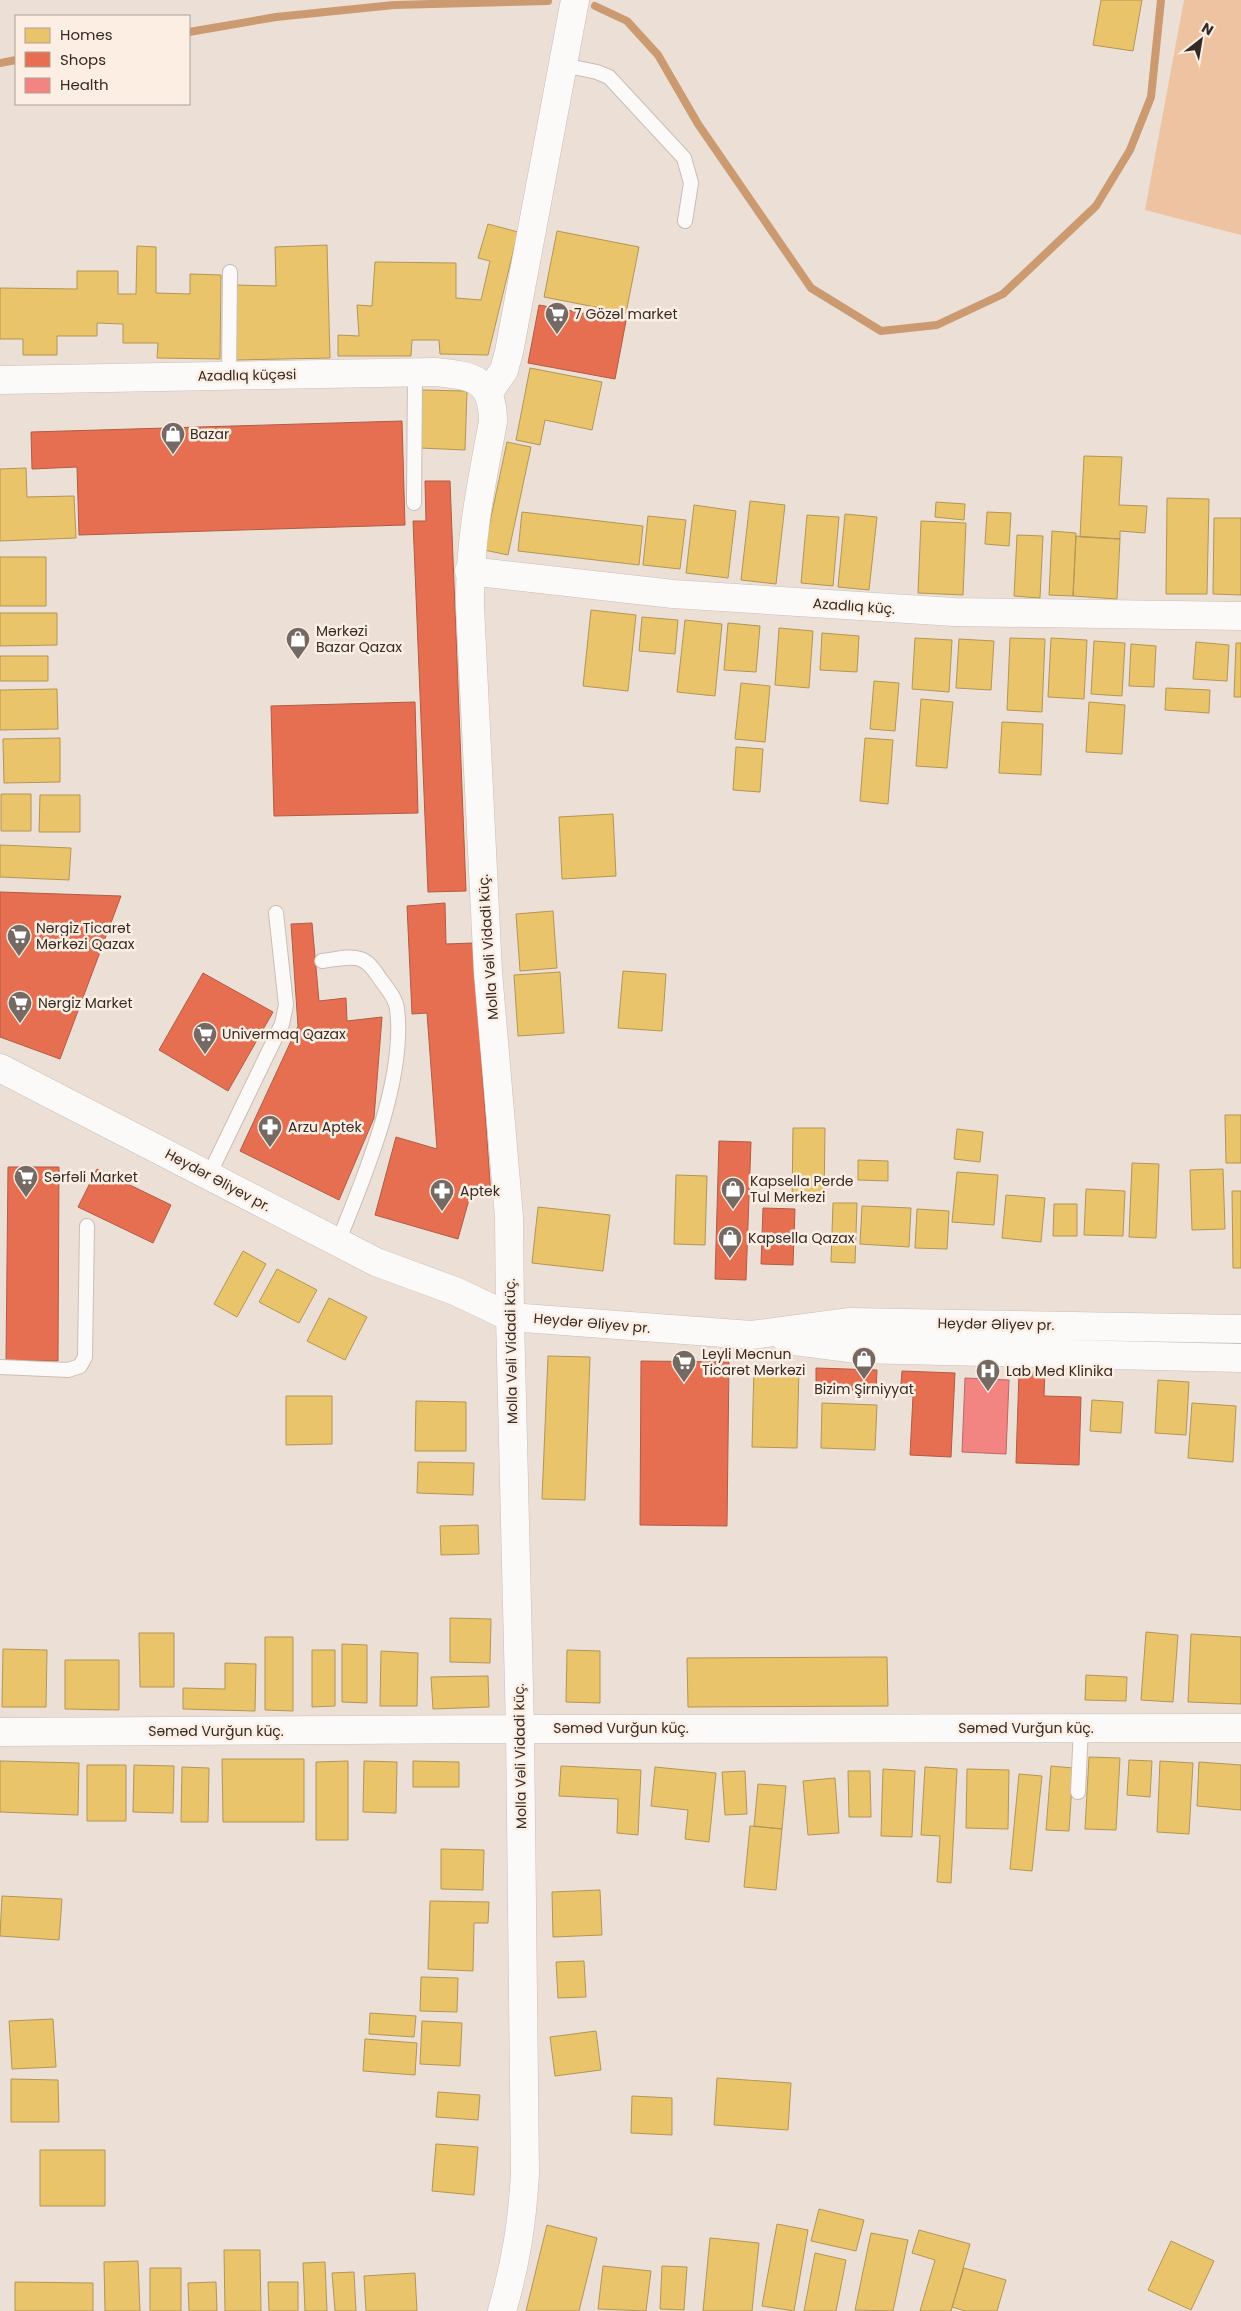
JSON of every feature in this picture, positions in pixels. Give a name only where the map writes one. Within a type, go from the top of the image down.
[{"type":"street","points":[[489,392],[504,370],[509,352],[575,0]]},
{"type":"street","name":"Azadlıq küçəsi","points":[[0,380],[415,372],[459,375],[475,380],[489,392]]},
{"type":"street","name":"Molla Vəli Vidadi küç.","points":[[489,392],[493,407],[493,422],[472,530],[469,571],[488,972],[509,1217],[520,1729],[525,2174],[522,2226],[514,2271],[502,2311]]},
{"type":"street","name":"Azadlıq küç.","points":[[469,571],[673,594],[944,612],[1052,615],[1241,616]]},
{"type":"street","name":"Heydər Əliyev pr.","points":[[0,1068],[376,1262],[455,1291],[510,1317],[751,1335],[850,1322],[1241,1328]]},
{"type":"street","points":[[751,1335],[857,1349],[1241,1358]]},
{"type":"street","name":"Səməd Vurğun küç.","points":[[0,1732],[1241,1728]]},
{"type":"lane","points":[[562,65],[598,72],[609,77],[684,158],[691,183],[685,221]]},
{"type":"lane","points":[[229,375],[230,272]]},
{"type":"lane","points":[[414,503],[415,372]]},
{"type":"lane","points":[[209,1175],[282,1024],[286,1005],[276,913]]},
{"type":"lane","points":[[322,961],[351,958],[368,962],[392,996],[397,1008],[396,1066],[365,1177],[338,1242]]},
{"type":"lane","points":[[0,1367],[68,1370],[80,1366],[85,1357],[87,1226]]},
{"type":"lane","points":[[1078,1792],[1081,1728]]},
{"type":"shaded area","points":[[1184,0],[1241,0],[1241,235],[1145,210]]},
{"type":"building: Homes","points":[[1101,0],[1142,0],[1133,51],[1093,45]]},
{"type":"building: Homes","points":[[488,224],[518,232],[488,355],[440,354],[439,340],[412,340],[411,356],[338,356],[338,335],[359,336],[357,305],[372,306],[375,262],[456,263],[456,298],[481,300],[490,261],[478,258]]},
{"type":"building: Homes","points":[[557,231],[639,247],[626,313],[544,297]]},
{"type":"building: Homes","points":[[327,245],[330,358],[236,360],[236,285],[276,286],[275,247]]},
{"type":"building: Homes","points":[[137,246],[156,247],[156,293],[190,294],[190,274],[221,275],[220,359],[157,358],[158,343],[123,343],[123,324],[97,323],[97,336],[57,336],[57,355],[23,355],[23,339],[0,339],[0,288],[77,289],[77,271],[118,271],[118,294],[136,294]]},
{"type":"building: Homes","points":[[530,368],[602,382],[592,430],[545,420],[540,445],[516,440]]},
{"type":"building: Homes","points":[[422,390],[467,391],[465,450],[420,448]]},
{"type":"building: Homes","points":[[507,442],[531,447],[508,555],[484,550]]},
{"type":"building: Homes","points":[[1084,456],[1122,457],[1119,505],[1147,506],[1145,533],[1120,531],[1120,539],[1080,537]]},
{"type":"building: Homes","points":[[26,468],[27,497],[74,496],[76,538],[0,541],[0,469]]},
{"type":"building: Homes","points":[[1167,498],[1209,499],[1207,594],[1166,594]]},
{"type":"building: Homes","points":[[750,501],[785,505],[776,584],[741,580]]},
{"type":"building: Homes","points":[[936,502],[965,504],[964,520],[935,517]]},
{"type":"building: Homes","points":[[694,505],[736,511],[728,578],[686,573]]},
{"type":"building: Homes","points":[[522,512],[643,526],[639,565],[518,551]]},
{"type":"building: Homes","points":[[987,512],[1011,513],[1009,546],[985,544]]},
{"type":"building: Homes","points":[[845,514],[877,517],[869,590],[838,587]]},
{"type":"building: Homes","points":[[807,515],[839,517],[833,586],[801,583]]},
{"type":"building: Homes","points":[[648,516],[686,520],[680,569],[643,565]]},
{"type":"building: Homes","points":[[1214,518],[1241,518],[1241,595],[1213,594]]},
{"type":"building: Homes","points":[[921,521],[966,523],[963,595],[918,593]]},
{"type":"building: Homes","points":[[1052,531],[1076,533],[1073,596],[1049,595]]},
{"type":"building: Homes","points":[[1017,535],[1043,536],[1040,598],[1014,596]]},
{"type":"building: Homes","points":[[1076,536],[1120,539],[1117,599],[1073,596]]},
{"type":"building: Homes","points":[[0,557],[46,557],[46,606],[0,606]]},
{"type":"building: Homes","points":[[591,610],[636,615],[628,691],[583,686]]},
{"type":"building: Homes","points":[[0,613],[57,613],[57,645],[0,646]]},
{"type":"building: Homes","points":[[642,617],[678,620],[675,654],[639,651]]},
{"type":"building: Homes","points":[[685,620],[722,624],[715,696],[677,692]]},
{"type":"building: Homes","points":[[728,623],[760,626],[756,672],[724,670]]},
{"type":"building: Homes","points":[[779,628],[813,631],[809,688],[775,685]]},
{"type":"building: Homes","points":[[822,633],[859,636],[857,672],[820,670]]},
{"type":"building: Homes","points":[[915,638],[952,640],[949,692],[912,689]]},
{"type":"building: Homes","points":[[1010,638],[1045,639],[1042,712],[1007,710]]},
{"type":"building: Homes","points":[[1051,638],[1087,640],[1084,699],[1048,697]]},
{"type":"building: Homes","points":[[959,639],[994,641],[991,690],[956,688]]},
{"type":"building: Homes","points":[[1094,641],[1125,643],[1122,696],[1091,694]]},
{"type":"building: Homes","points":[[1196,642],[1229,645],[1227,681],[1193,679]]},
{"type":"building: Homes","points":[[1236,643],[1241,643],[1241,697],[1234,697]]},
{"type":"building: Homes","points":[[1131,644],[1156,646],[1154,687],[1129,686]]},
{"type":"building: Homes","points":[[0,656],[48,656],[48,681],[0,681]]},
{"type":"building: Homes","points":[[874,681],[899,683],[895,731],[870,729]]},
{"type":"building: Homes","points":[[741,683],[770,686],[765,742],[735,739]]},
{"type":"building: Homes","points":[[1166,688],[1210,690],[1209,713],[1165,710]]},
{"type":"building: Homes","points":[[57,689],[58,729],[0,730],[0,690]]},
{"type":"building: Homes","points":[[921,699],[953,702],[947,768],[916,766]]},
{"type":"building: Homes","points":[[1089,702],[1125,705],[1122,754],[1086,752]]},
{"type":"building: Homes","points":[[1002,722],[1043,724],[1041,775],[999,773]]},
{"type":"building: Homes","points":[[60,738],[60,782],[4,783],[3,739]]},
{"type":"building: Homes","points":[[865,738],[893,740],[888,804],[860,801]]},
{"type":"building: Homes","points":[[736,747],[763,749],[760,792],[733,790]]},
{"type":"building: Homes","points":[[1,794],[31,794],[31,831],[1,831]]},
{"type":"building: Homes","points":[[40,795],[80,795],[80,832],[39,832]]},
{"type":"building: Homes","points":[[613,814],[616,876],[562,879],[559,817]]},
{"type":"building: Homes","points":[[0,845],[71,848],[69,880],[0,877]]},
{"type":"building: Homes","points":[[553,911],[557,968],[520,971],[516,914]]},
{"type":"building: Homes","points":[[623,971],[666,974],[662,1031],[618,1028]]},
{"type":"building: Homes","points":[[560,972],[564,1033],[518,1036],[514,975]]},
{"type":"building: Homes","points":[[1225,1115],[1241,1115],[1241,1163],[1226,1163]]},
{"type":"building: Homes","points":[[793,1128],[825,1128],[824,1202],[792,1202]]},
{"type":"building: Homes","points":[[957,1129],[983,1132],[980,1162],[954,1159]]},
{"type":"building: Homes","points":[[858,1160],[888,1161],[888,1181],[858,1180]]},
{"type":"building: Homes","points":[[1132,1163],[1159,1164],[1156,1238],[1129,1237]]},
{"type":"building: Homes","points":[[1223,1169],[1225,1229],[1192,1230],[1190,1170]]},
{"type":"building: Homes","points":[[957,1172],[998,1175],[994,1225],[952,1222]]},
{"type":"building: Homes","points":[[676,1175],[707,1176],[705,1245],[674,1244]]},
{"type":"building: Homes","points":[[1086,1189],[1125,1191],[1123,1236],[1084,1235]]},
{"type":"building: Homes","points":[[1232,1191],[1241,1191],[1241,1268],[1233,1268]]},
{"type":"building: Homes","points":[[1006,1195],[1045,1198],[1041,1242],[1002,1238]]},
{"type":"building: Homes","points":[[833,1203],[857,1203],[855,1263],[831,1262]]},
{"type":"building: Homes","points":[[1054,1204],[1077,1204],[1077,1236],[1053,1236]]},
{"type":"building: Homes","points":[[862,1206],[911,1208],[909,1247],[860,1244]]},
{"type":"building: Homes","points":[[538,1207],[610,1215],[603,1271],[532,1263]]},
{"type":"building: Homes","points":[[917,1209],[949,1211],[947,1249],[915,1248]]},
{"type":"building: Homes","points":[[243,1251],[266,1264],[237,1317],[214,1304]]},
{"type":"building: Homes","points":[[277,1269],[317,1290],[299,1323],[259,1302]]},
{"type":"building: Homes","points":[[329,1298],[367,1317],[345,1360],[307,1341]]},
{"type":"building: Homes","points":[[548,1356],[590,1357],[585,1500],[542,1499]]},
{"type":"building: Homes","points":[[754,1366],[799,1367],[797,1448],[752,1447]]},
{"type":"building: Homes","points":[[1158,1380],[1189,1382],[1186,1435],[1155,1433]]},
{"type":"building: Homes","points":[[286,1396],[332,1396],[332,1444],[286,1445]]},
{"type":"building: Homes","points":[[1092,1400],[1123,1402],[1121,1433],[1090,1431]]},
{"type":"building: Homes","points":[[416,1401],[466,1402],[466,1451],[415,1451]]},
{"type":"building: Homes","points":[[822,1403],[877,1405],[875,1450],[821,1448]]},
{"type":"building: Homes","points":[[1192,1403],[1236,1406],[1233,1462],[1188,1458]]},
{"type":"building: Homes","points":[[418,1462],[474,1463],[473,1495],[417,1493]]},
{"type":"building: Homes","points":[[478,1525],[479,1554],[441,1555],[440,1526]]},
{"type":"building: Homes","points":[[450,1618],[491,1619],[490,1663],[450,1662]]},
{"type":"building: Homes","points":[[1146,1632],[1178,1635],[1173,1702],[1141,1700]]},
{"type":"building: Homes","points":[[139,1633],[174,1633],[174,1687],[140,1687]]},
{"type":"building: Homes","points":[[1191,1634],[1241,1637],[1241,1704],[1188,1702]]},
{"type":"building: Homes","points":[[265,1637],[293,1637],[293,1711],[265,1710]]},
{"type":"building: Homes","points":[[342,1644],[367,1645],[367,1703],[342,1702]]},
{"type":"building: Homes","points":[[3,1649],[47,1650],[46,1707],[2,1707]]},
{"type":"building: Homes","points":[[312,1650],[335,1650],[335,1706],[312,1707]]},
{"type":"building: Homes","points":[[567,1650],[600,1651],[600,1703],[566,1702]]},
{"type":"building: Homes","points":[[381,1651],[418,1653],[417,1706],[380,1706]]},
{"type":"building: Homes","points":[[887,1657],[888,1706],[688,1707],[687,1658]]},
{"type":"building: Homes","points":[[65,1660],[119,1660],[119,1710],[65,1709]]},
{"type":"building: Homes","points":[[225,1663],[256,1664],[255,1711],[183,1709],[183,1688],[225,1689]]},
{"type":"building: Homes","points":[[1086,1675],[1127,1677],[1126,1701],[1085,1700]]},
{"type":"building: Homes","points":[[488,1676],[489,1707],[433,1709],[431,1677]]},
{"type":"building: Homes","points":[[1089,1757],[1120,1758],[1116,1830],[1085,1829]]},
{"type":"building: Homes","points":[[222,1759],[304,1759],[304,1822],[223,1822]]},
{"type":"building: Homes","points":[[1129,1760],[1152,1761],[1150,1797],[1127,1795]]},
{"type":"building: Homes","points":[[0,1761],[79,1763],[78,1815],[0,1812]]},
{"type":"building: Homes","points":[[348,1761],[348,1840],[316,1840],[316,1762]]},
{"type":"building: Homes","points":[[364,1761],[397,1762],[396,1813],[363,1812]]},
{"type":"building: Homes","points":[[413,1761],[459,1762],[459,1787],[413,1787]]},
{"type":"building: Homes","points":[[1160,1761],[1193,1763],[1189,1834],[1157,1832]]},
{"type":"building: Homes","points":[[1199,1762],[1241,1765],[1241,1810],[1197,1806]]},
{"type":"building: Homes","points":[[87,1765],[126,1765],[126,1821],[87,1821]]},
{"type":"building: Homes","points":[[134,1765],[174,1766],[173,1813],[133,1812]]},
{"type":"building: Homes","points":[[561,1766],[641,1770],[638,1835],[617,1833],[618,1799],[559,1796]]},
{"type":"building: Homes","points":[[1051,1766],[1073,1768],[1069,1831],[1046,1830]]},
{"type":"building: Homes","points":[[182,1767],[209,1768],[208,1822],[181,1822]]},
{"type":"building: Homes","points":[[655,1767],[716,1773],[709,1842],[685,1839],[688,1810],[651,1806]]},
{"type":"building: Homes","points":[[925,1767],[957,1769],[951,1883],[937,1882],[940,1836],[921,1835]]},
{"type":"building: Homes","points":[[883,1769],[915,1771],[912,1837],[881,1836]]},
{"type":"building: Homes","points":[[967,1769],[1009,1770],[1008,1829],[966,1828]]},
{"type":"building: Homes","points":[[745,1771],[747,1814],[725,1815],[722,1772]]},
{"type":"building: Homes","points":[[848,1771],[870,1771],[871,1817],[849,1817]]},
{"type":"building: Homes","points":[[1019,1774],[1042,1776],[1032,1871],[1010,1869]]},
{"type":"building: Homes","points":[[835,1778],[839,1833],[808,1835],[803,1781]]},
{"type":"building: Homes","points":[[758,1784],[786,1786],[782,1829],[754,1826]]},
{"type":"building: Homes","points":[[750,1826],[782,1829],[776,1890],[744,1887]]},
{"type":"building: Homes","points":[[441,1849],[484,1850],[483,1890],[441,1889]]},
{"type":"building: Homes","points":[[600,1890],[602,1935],[553,1937],[552,1892]]},
{"type":"building: Homes","points":[[2,1896],[62,1899],[59,1940],[0,1936]]},
{"type":"building: Homes","points":[[430,1901],[489,1902],[488,1923],[474,1923],[473,1971],[428,1969]]},
{"type":"building: Homes","points":[[584,1961],[586,1997],[558,1998],[556,1962]]},
{"type":"building: Homes","points":[[421,1977],[458,1978],[457,2012],[420,2011]]},
{"type":"building: Homes","points":[[370,2013],[416,2016],[414,2037],[369,2034]]},
{"type":"building: Homes","points":[[53,2019],[56,2067],[12,2069],[9,2021]]},
{"type":"building: Homes","points":[[422,2021],[462,2023],[460,2066],[420,2064]]},
{"type":"building: Homes","points":[[596,2031],[601,2070],[555,2076],[550,2037]]},
{"type":"building: Homes","points":[[365,2039],[417,2043],[415,2075],[363,2071]]},
{"type":"building: Homes","points":[[717,2078],[791,2083],[788,2130],[714,2125]]},
{"type":"building: Homes","points":[[11,2079],[58,2080],[59,2122],[11,2122]]},
{"type":"building: Homes","points":[[438,2092],[480,2095],[478,2120],[436,2117]]},
{"type":"building: Homes","points":[[632,2096],[672,2098],[672,2135],[631,2133]]},
{"type":"building: Homes","points":[[436,2144],[478,2147],[474,2195],[432,2191]]},
{"type":"building: Homes","points":[[40,2150],[105,2150],[105,2206],[40,2206]]},
{"type":"building: Homes","points":[[819,2209],[864,2220],[856,2251],[811,2241]]},
{"type":"building: Homes","points":[[777,2224],[808,2230],[794,2311],[762,2306]]},
{"type":"building: Homes","points":[[547,2225],[597,2238],[579,2311],[526,2311]]},
{"type":"building: Homes","points":[[919,2230],[970,2244],[951,2311],[920,2311],[935,2260],[912,2253]]},
{"type":"building: Homes","points":[[871,2233],[908,2240],[893,2311],[855,2310]]},
{"type":"building: Homes","points":[[710,2238],[759,2243],[752,2311],[703,2311]]},
{"type":"building: Homes","points":[[1171,2241],[1214,2261],[1191,2310],[1148,2290]]},
{"type":"building: Homes","points":[[224,2250],[260,2250],[261,2311],[225,2311]]},
{"type":"building: Homes","points":[[815,2253],[846,2260],[836,2311],[804,2311]]},
{"type":"building: Homes","points":[[138,2261],[140,2311],[105,2311],[104,2262]]},
{"type":"building: Homes","points":[[325,2262],[327,2311],[305,2311],[303,2263]]},
{"type":"building: Homes","points":[[603,2266],[651,2271],[646,2311],[598,2309]]},
{"type":"building: Homes","points":[[662,2266],[687,2267],[684,2310],[660,2309]]},
{"type":"building: Homes","points":[[150,2268],[181,2268],[181,2311],[150,2311]]},
{"type":"building: Homes","points":[[964,2268],[1006,2280],[997,2311],[965,2311],[952,2307]]},
{"type":"building: Homes","points":[[354,2272],[356,2311],[335,2311],[332,2273]]},
{"type":"building: Homes","points":[[415,2273],[417,2311],[366,2311],[364,2276]]},
{"type":"building: Homes","points":[[15,2282],[93,2283],[93,2311],[15,2311]]},
{"type":"building: Homes","points":[[216,2282],[217,2311],[189,2311],[188,2283]]},
{"type":"building: Homes","points":[[268,2282],[298,2282],[298,2311],[269,2311]]},
{"type":"building: Shops","points":[[539,305],[626,321],[615,379],[528,363]]},
{"type":"building: Shops","points":[[402,421],[405,525],[79,535],[77,467],[32,469],[31,432]]},
{"type":"building: Shops","points":[[425,481],[450,481],[466,891],[428,892],[413,521],[426,521]]},
{"type":"building: Shops","points":[[415,702],[418,813],[274,816],[271,706]]},
{"type":"building: Shops","points":[[0,892],[121,896],[60,1059],[0,1037]]},
{"type":"building: Shops","points":[[445,903],[446,944],[473,943],[491,1196],[470,1196],[458,1239],[375,1215],[396,1137],[437,1149],[427,1013],[412,1014],[407,906]]},
{"type":"building: Shops","points":[[312,923],[319,1001],[346,998],[347,1021],[382,1017],[374,1118],[339,1200],[240,1151],[298,1026],[291,924]]},
{"type":"building: Shops","points":[[203,973],[273,1012],[228,1091],[159,1050]]},
{"type":"building: Shops","name":"Kapsella Perde Tul Merkezi","points":[[719,1141],[751,1142],[746,1280],[715,1279]]},
{"type":"building: Shops","points":[[8,1167],[59,1167],[58,1361],[6,1361]]},
{"type":"building: Shops","points":[[97,1169],[171,1205],[153,1243],[78,1207]]},
{"type":"building: Shops","points":[[763,1208],[795,1209],[793,1265],[761,1264]]},
{"type":"building: Shops","points":[[641,1361],[729,1362],[727,1526],[640,1525]]},
{"type":"building: Shops","points":[[816,1368],[877,1370],[876,1391],[816,1389]]},
{"type":"building: Shops","points":[[902,1371],[955,1373],[951,1457],[910,1455],[913,1396],[900,1395]]},
{"type":"building: Shops","points":[[1019,1372],[1045,1372],[1044,1396],[1081,1397],[1079,1465],[1016,1463]]},
{"type":"building: Health","points":[[965,1378],[1009,1380],[1006,1454],[962,1452]]},
{"type":"waterway","points":[[595,6],[627,21],[658,55],[698,124],[811,288],[881,331],[937,325],[1003,294],[1096,206],[1130,150],[1151,97],[1161,0]]},
{"type":"waterway","points":[[190,32],[276,17],[394,5],[548,1]]},
{"type":"waterway","points":[[0,63],[15,60]]},
{"type":"place","name":"7 Gözəl market","points":[[557,335]]},
{"type":"place","name":"Bazar","points":[[173,455]]},
{"type":"place","name":"Mərkəzi Bazar Qazax","points":[[298,660]]},
{"type":"place","name":"Nərgiz Ticarət Mərkəzi Qazax","points":[[19,957]]},
{"type":"place","name":"Nərgiz Market","points":[[20,1024]]},
{"type":"place","name":"Univermaq Qazax","points":[[205,1055]]},
{"type":"place","name":"Arzu Aptek","points":[[270,1148]]},
{"type":"place","name":"Sərfəli Market","points":[[26,1198]]},
{"type":"place","name":"Kapsella Perde Tul Merkezi","points":[[733,1210]]},
{"type":"place","name":"Aptek","points":[[442,1212]]},
{"type":"place","name":"Kapsella Qazax","points":[[730,1259]]},
{"type":"place","name":"Bizim Şirniyyat","points":[[864,1380]]},
{"type":"place","name":"Leyli Məcnun Ticarət Mərkəzi","points":[[684,1383]]},
{"type":"place","name":"Lab Med Klinika","points":[[988,1392]]}]
